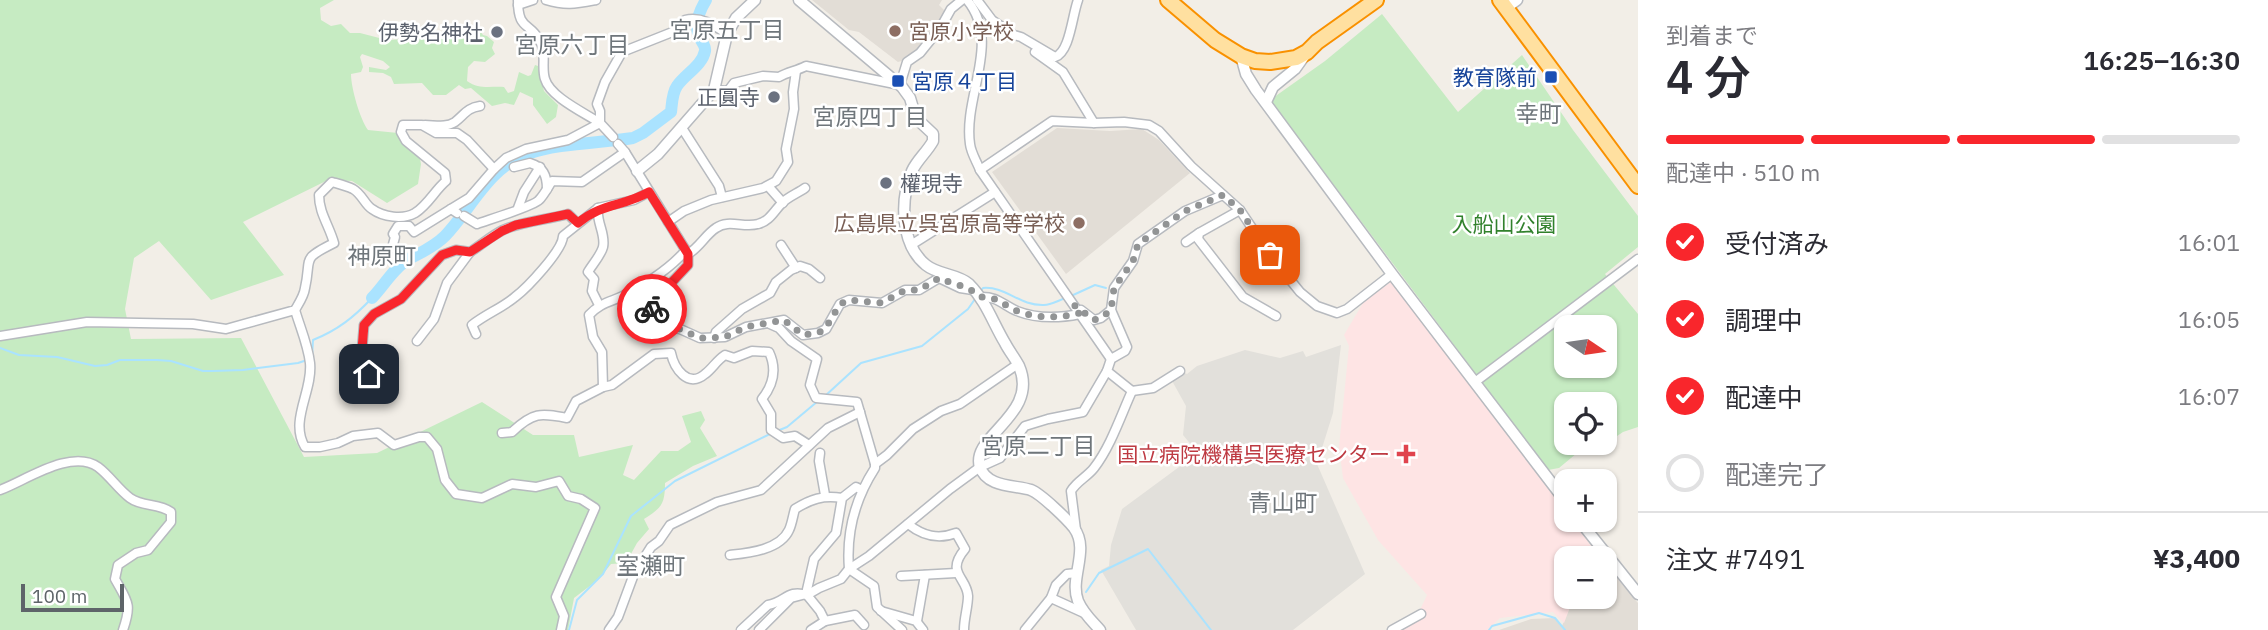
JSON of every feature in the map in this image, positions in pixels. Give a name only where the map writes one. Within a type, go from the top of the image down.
[{"type":"highway","points":[[1168,0],[1215,40],[1241,56],[1270,62],[1296,58],[1307,52],[1376,0]]},
{"type":"highway","points":[[1508,3],[1638,186]]},
{"type":"street","points":[[533,0],[517,2],[518,16],[542,45],[544,76],[548,88],[600,123],[616,141],[687,252],[688,265],[659,296],[652,308],[662,326],[680,329],[700,338],[714,338],[725,337],[746,327],[784,320],[803,335],[818,333],[825,329],[840,304],[849,300],[882,303],[905,290],[919,290],[939,278],[960,288],[998,299],[1018,311],[1058,318],[1080,313]]},
{"type":"street","points":[[546,0],[574,5],[596,0]]},
{"type":"street","points":[[637,171],[650,163],[714,90],[727,34],[736,18],[755,0]]},
{"type":"street","points":[[799,0],[900,85],[910,98],[916,118],[933,134],[933,139],[914,168],[905,190],[906,224],[911,245],[925,265],[936,272],[963,280],[977,293],[1018,364],[1024,388],[1017,405],[980,452],[980,467],[985,474],[1005,487],[1030,489],[1076,530]]},
{"type":"street","points":[[900,85],[907,62],[920,53],[942,27],[951,9],[964,0],[974,8],[984,37],[970,146],[980,170],[1111,359]]},
{"type":"street","points":[[977,0],[992,20],[1063,72],[1094,123]]},
{"type":"street","points":[[1014,35],[1051,57],[1061,55],[1066,48],[1078,0]]},
{"type":"street","points":[[600,123],[597,104],[605,82],[622,52],[680,29],[685,20],[709,22],[727,34]]},
{"type":"street","points":[[1266,102],[1273,87],[1295,69],[1307,52]]},
{"type":"street","points":[[1241,56],[1246,74],[1266,102],[1392,274],[1554,486]]},
{"type":"street","points":[[714,90],[728,91],[731,85],[737,82],[763,76],[779,77],[806,66],[900,85]]},
{"type":"street","points":[[668,222],[684,211],[722,197],[768,187],[783,172],[788,162],[786,149],[794,109],[796,71]]},
{"type":"street","points":[[480,106],[470,107],[445,126],[403,125],[401,132],[406,141],[445,173],[446,181],[417,212],[397,217],[370,208],[353,189],[332,182],[319,195],[319,208],[329,225],[334,243],[315,253],[307,263],[305,290],[295,310],[310,363],[301,412],[300,439],[305,447],[320,447],[353,436],[378,433],[394,444],[427,437],[437,449],[445,480],[456,494],[482,498],[512,484],[536,487],[559,481],[568,496],[592,505],[595,509],[556,597],[564,616],[561,630]]},
{"type":"street","points":[[980,170],[1052,121],[1149,125],[1159,131],[1240,210],[1270,255],[1300,292],[1317,306],[1337,313],[1347,309],[1392,274]]},
{"type":"street","points":[[392,247],[395,237],[393,234],[398,226],[409,226],[414,232],[457,213],[506,158],[526,149],[568,140],[600,123]]},
{"type":"street","points":[[422,125],[436,133],[457,133],[462,136],[494,169]]},
{"type":"street","points":[[682,128],[719,186],[722,197]]},
{"type":"street","points":[[457,213],[477,224],[530,206],[538,201],[552,181],[582,182],[625,152]]},
{"type":"street","points":[[514,167],[530,163],[540,167],[545,173],[547,189]]},
{"type":"street","points":[[518,208],[524,192],[540,167]]},
{"type":"street","points":[[768,187],[783,202]]},
{"type":"street","points":[[603,387],[602,352],[593,337],[589,315],[599,305],[642,286],[687,252],[699,247],[714,229],[725,223],[744,226],[758,224],[768,219],[783,202],[805,188]]},
{"type":"street","points":[[476,334],[472,325],[523,290],[555,254],[564,241],[563,236],[578,223],[598,208],[634,200],[649,192]]},
{"type":"street","points":[[911,245],[995,192]]},
{"type":"street","points":[[759,630],[791,598],[841,579],[849,569],[980,467],[1000,458],[1025,426],[1083,412],[1111,359],[1125,351],[1126,347],[1111,310],[1114,288],[1133,261],[1138,244],[1185,211],[1223,195]]},
{"type":"street","points":[[598,208],[596,217],[602,232],[603,249],[588,272],[594,279],[592,291],[599,305]]},
{"type":"street","points":[[1186,242],[1240,210]]},
{"type":"street","points":[[417,341],[434,320],[447,283],[470,252],[489,238],[516,225],[568,214],[578,223]]},
{"type":"street","points":[[1199,233],[1198,239],[1242,297],[1276,316]]},
{"type":"street","points":[[781,245],[796,268]]},
{"type":"street","points":[[369,374],[362,349],[364,325],[374,314],[401,299],[442,255],[456,250],[470,252]]},
{"type":"street","points":[[1475,382],[1638,259]]},
{"type":"street","points":[[714,338],[716,332],[729,319],[770,293],[783,275],[800,266],[820,278]]},
{"type":"street","points":[[1074,305],[1094,320],[1111,310]]},
{"type":"street","points":[[0,336],[87,322],[193,324],[226,329],[295,310]]},
{"type":"street","points":[[770,324],[779,328],[791,341],[817,359],[810,385],[816,398],[824,401],[857,402],[875,468],[862,490],[848,537],[849,569]]},
{"type":"street","points":[[502,432],[512,432],[524,420],[540,413],[567,418],[576,401],[620,380],[654,354],[671,353],[673,366],[684,376],[694,379],[705,375],[715,362],[726,355],[734,358],[752,351],[769,352],[773,361],[774,380],[762,399],[771,414],[771,430],[783,438],[795,436],[809,445]]},
{"type":"street","points":[[875,464],[887,456],[913,429],[941,411],[960,404],[1018,364]]},
{"type":"street","points":[[1107,371],[1132,391],[1153,388],[1180,371]]},
{"type":"street","points":[[1101,630],[1084,613],[1077,599],[1075,586],[1080,550],[1071,491],[1076,482],[1093,469],[1101,458],[1132,391]]},
{"type":"street","points":[[609,630],[634,574],[651,547],[659,541],[670,525],[717,502],[761,490],[828,428],[860,412]]},
{"type":"street","points":[[820,453],[825,495]]},
{"type":"street","points":[[0,490],[46,468],[69,463],[86,463],[96,466],[131,499],[171,512],[171,522],[148,550],[136,553],[118,565],[115,579],[130,604],[123,630]]},
{"type":"street","points":[[806,594],[814,559],[836,533],[842,498],[856,487],[862,490]]},
{"type":"street","points":[[730,555],[744,556],[776,544],[789,532],[795,509],[810,500],[825,495],[842,498]]},
{"type":"street","points":[[908,524],[923,535],[945,538],[956,533],[965,549],[959,556],[956,573],[968,593],[964,630]]},
{"type":"street","points":[[1589,532],[1638,594]]},
{"type":"street","points":[[849,569],[874,586],[877,607],[902,630]]},
{"type":"street","points":[[901,576],[956,573]]},
{"type":"street","points":[[1025,630],[1051,598],[1056,585],[1067,574],[1077,573]]},
{"type":"street","points":[[917,621],[925,575]]},
{"type":"street","points":[[741,630],[768,605],[788,594],[806,594]]},
{"type":"street","points":[[806,594],[825,621]]},
{"type":"street","points":[[1051,598],[1084,613]]},
{"type":"street","points":[[622,606],[624,622]]},
{"type":"street","points":[[881,611],[917,621],[923,630]]},
{"type":"street","points":[[1392,630],[1421,614]]},
{"type":"street","points":[[811,630],[825,621],[855,615],[864,625]]},
{"type":"shaded area","name":"宮原小学校","points":[[812,0],[942,0],[939,5],[948,14],[915,57],[898,62],[859,32],[849,30]]},
{"type":"shaded area","name":"広島県立呉宮原高等学校","points":[[1057,128],[1110,131],[1142,129],[1159,140],[1190,173],[1066,274],[992,172]]},
{"type":"shaded area","points":[[1392,281],[1554,494],[1554,532],[1581,532],[1591,546],[1554,546],[1554,609],[1569,609],[1564,623],[1553,612],[1500,618],[1487,630],[1392,630],[1419,612],[1427,595],[1378,540],[1343,478],[1339,447],[1349,346],[1344,335],[1363,303]]},
{"type":"shaded area","points":[[1341,345],[1333,413],[1317,464],[1365,574],[1293,630],[1136,630],[1101,570],[1109,566],[1111,545],[1122,509],[1198,453],[1183,435],[1186,406],[1171,379],[1175,368],[1187,374],[1197,366],[1245,350],[1280,358],[1303,351],[1306,357]]},
{"type":"shaded area","points":[[1617,578],[1638,603],[1638,630],[1499,630],[1531,619],[1555,618],[1562,626],[1569,609],[1617,609]]},
{"type":"green space","points":[[0,0],[334,0],[320,8],[321,20],[331,26],[341,24],[350,33],[387,40],[430,38],[480,31],[494,42],[492,48],[495,54],[485,62],[474,61],[468,67],[467,81],[476,86],[504,87],[508,93],[514,91],[519,72],[528,76],[535,65],[538,66],[544,91],[558,105],[556,117],[547,124],[533,105],[533,98],[520,92],[514,105],[505,103],[492,106],[471,88],[465,89],[459,85],[446,95],[433,95],[422,83],[394,84],[391,77],[383,73],[369,72],[369,67],[386,70],[390,67],[383,61],[362,54],[361,72],[351,74],[362,119],[368,130],[398,133],[418,149],[421,164],[418,184],[387,203],[352,181],[328,180],[243,222],[284,275],[211,300],[159,241],[134,258],[125,309],[131,339],[241,338],[304,457],[377,453],[482,402],[533,435],[574,435],[579,457],[633,445],[623,475],[634,480],[661,451],[678,451],[691,442],[682,416],[701,411],[705,420],[700,428],[717,456],[693,466],[665,483],[663,501],[658,509],[644,519],[649,529],[626,563],[611,564],[599,579],[574,598],[568,630],[0,630]]},
{"type":"green space","name":"入船山公園","points":[[1382,14],[1458,112],[1522,55],[1573,130],[1638,216],[1638,247],[1605,274],[1638,314],[1638,427],[1617,436],[1617,392],[1554,392],[1554,455],[1575,455],[1559,468],[1548,470],[1270,100],[1325,61]]},
{"type":"waterway","points":[[372,298],[404,262],[445,236],[491,179],[514,160],[539,150],[633,138],[671,112],[675,89],[697,66],[705,51],[697,22],[706,0]]},
{"type":"waterway","points":[[1071,296],[1095,285],[1106,288]]},
{"type":"waterway","points":[[980,292],[983,288],[991,288],[1027,302],[1047,305],[1066,298]]},
{"type":"waterway","points":[[312,358],[313,340],[345,322],[372,298]]},
{"type":"waterway","points":[[825,396],[861,363],[922,346],[968,309],[975,299]]},
{"type":"waterway","points":[[0,348],[19,355],[57,357],[95,366],[120,360],[157,360],[171,361],[203,371],[243,370],[307,360]]},
{"type":"waterway","points":[[777,431],[787,427],[818,401]]},
{"type":"waterway","points":[[569,630],[577,600],[603,574],[631,516],[675,481],[772,433]]},
{"type":"waterway","points":[[1086,592],[1099,573],[1148,549],[1211,630]]},
{"type":"waterway","points":[[1489,630],[1492,626],[1539,613],[1555,618],[1565,630]]},
{"type":"way so far","points":[[652,309],[662,326],[680,329],[700,338],[725,337],[746,327],[784,320],[803,335],[825,329],[840,304],[849,300],[882,303],[905,290],[919,290],[939,278],[960,288],[973,290],[980,297],[998,299],[1018,311],[1058,318],[1080,313],[1074,305],[1094,320],[1111,310],[1114,288],[1133,261],[1138,244],[1185,211],[1223,195],[1240,210],[1270,255]]},
{"type":"place","name":"宮原小学校","points":[[895,31]]},
{"type":"place","name":"伊勢名神社","points":[[497,32]]},
{"type":"place","name":"教育隊前","points":[[1551,77]]},
{"type":"place","name":"宮原４丁目","points":[[898,81]]},
{"type":"place","name":"正圓寺","points":[[774,97]]},
{"type":"place","name":"權現寺","points":[[886,183]]},
{"type":"place","name":"広島県立呉宮原高等学校","points":[[1079,223]]},
{"type":"place","name":"国立病院機構呉医療センター","points":[[1406,454]]},
{"type":"district","name":"宮原五丁目","points":[[727,29]]},
{"type":"district","name":"宮原六丁目","points":[[572,44]]},
{"type":"district","name":"幸町","points":[[1539,113]]},
{"type":"district","name":"宮原四丁目","points":[[870,116]]},
{"type":"district","name":"神原町","points":[[382,255]]},
{"type":"district","name":"宮原二丁目","points":[[1038,445]]},
{"type":"district","name":"青山町","points":[[1283,502]]},
{"type":"district","name":"室瀬町","points":[[651,565]]},
{"type":"route","points":[[369,374],[362,349],[364,325],[374,314],[401,299],[442,255],[456,250],[470,252],[489,238],[516,225],[568,214],[578,223],[598,208],[634,200],[649,192],[688,254],[688,265],[659,296],[652,309]]}]
